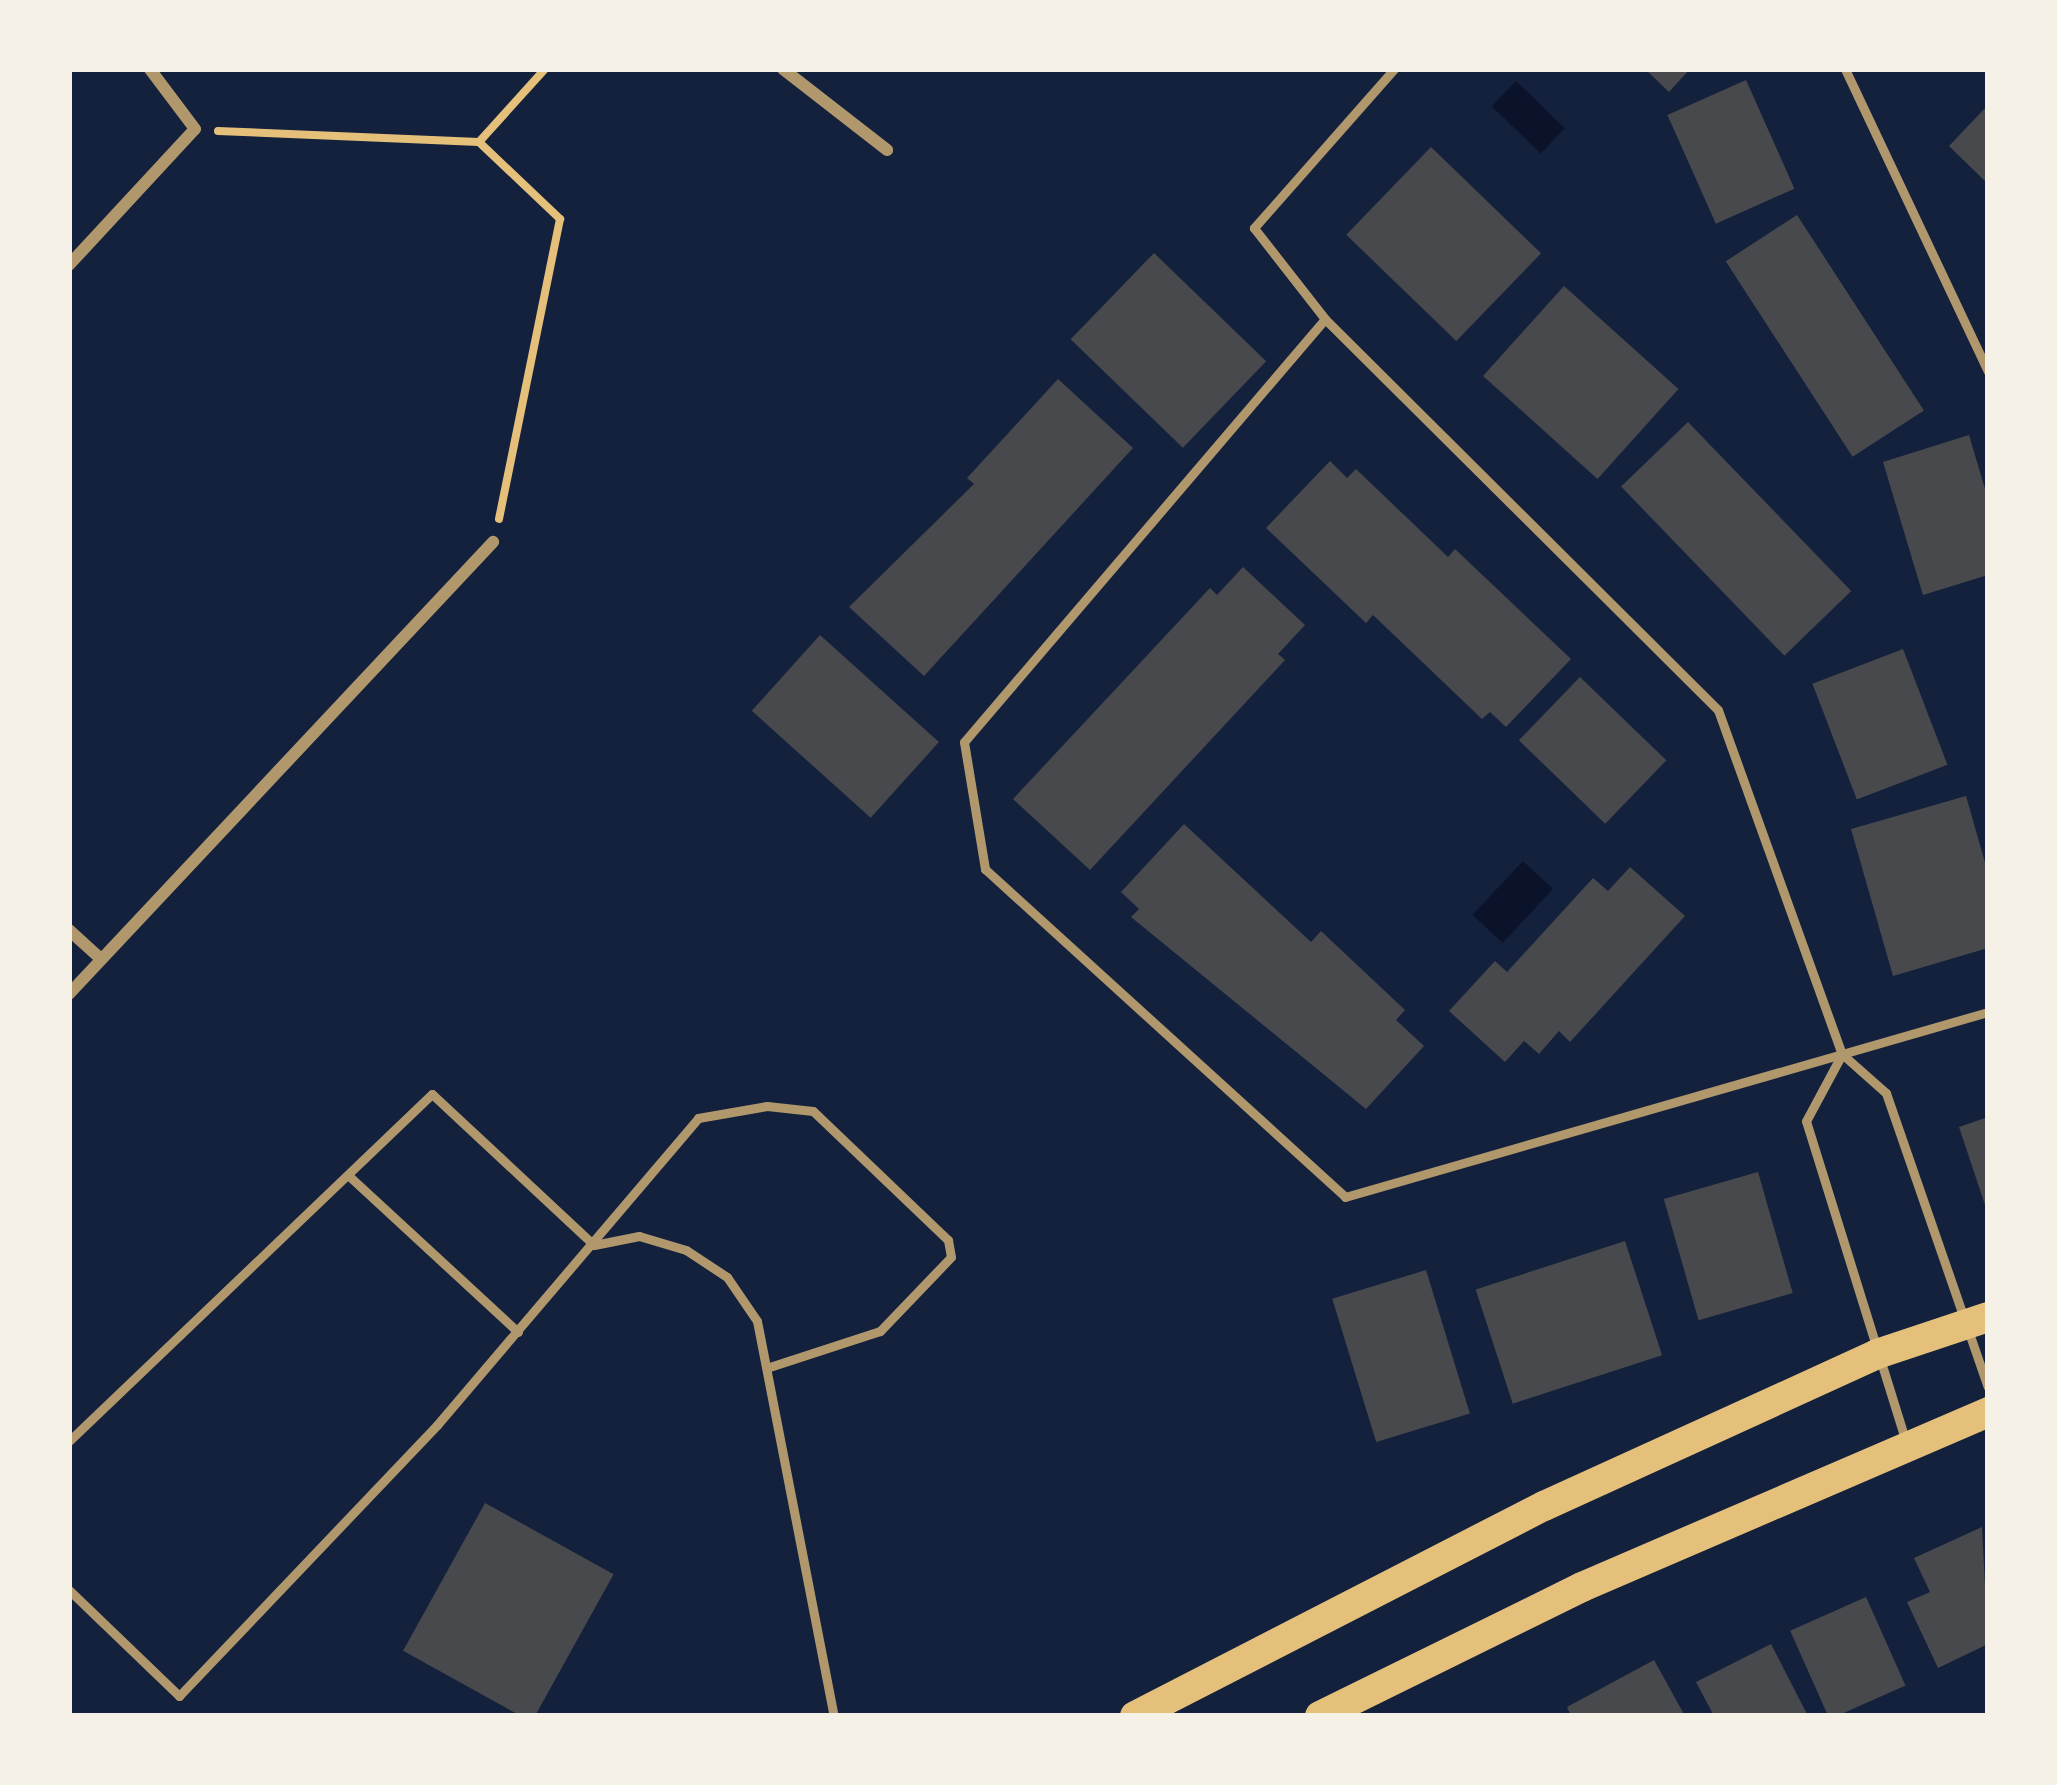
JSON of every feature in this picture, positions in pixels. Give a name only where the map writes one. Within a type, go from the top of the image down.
[{"type":"main road","points":[[1135,1716],[1544,1506],[1877,1354],[1977,1320]]},
{"type":"main road","points":[[1320,1716],[1906,1440],[1988,1412]]},
{"type":"street","points":[[69,265],[195,129],[150,69]]},
{"type":"street","points":[[783,69],[887,150]]},
{"type":"street","points":[[69,994],[494,542]]},
{"type":"street","points":[[69,930],[101,959]]},
{"type":"lane","points":[[1394,69],[1254,228],[1325,320],[1718,710],[1842,1054],[1886,1093],[1977,1320],[1988,1387]]},
{"type":"lane","points":[[1847,70],[1988,371]]},
{"type":"lane","points":[[1325,320],[964,742],[985,869],[1345,1197],[1988,1012]]},
{"type":"lane","points":[[1842,1054],[1806,1121],[1906,1440]]},
{"type":"lane","points":[[69,1441],[432,1094],[594,1245]]},
{"type":"lane","points":[[69,1590],[179,1696],[518,1331],[698,1118],[813,1111],[948,1240],[951,1257],[880,1331],[769,1367]]},
{"type":"lane","points":[[350,1176],[518,1331]]},
{"type":"lane","points":[[594,1245],[639,1236],[727,1277],[769,1367],[834,1716]]},
{"type":"path","points":[[479,142],[545,69]]},
{"type":"path","points":[[195,129],[479,142],[560,219],[561,246],[494,542]]},
{"type":"water","points":[[1516,81],[1565,128],[1541,153],[1492,106]]},
{"type":"water","points":[[1523,861],[1553,889],[1503,943],[1473,915]]},
{"type":"building","points":[[1645,69],[1690,69],[1669,92]]},
{"type":"building","points":[[1746,80],[1794,189],[1716,224],[1667,115]]},
{"type":"building","points":[[1988,105],[1988,184],[1949,146]]},
{"type":"building","points":[[1431,147],[1541,253],[1456,341],[1346,235]]},
{"type":"building","points":[[1797,215],[1924,410],[1853,457],[1726,261]]},
{"type":"building","points":[[1154,253],[1266,361],[1183,448],[1071,339]]},
{"type":"building","points":[[1564,286],[1678,389],[1597,479],[1483,376]]},
{"type":"building","points":[[1058,379],[1133,448],[924,676],[849,607],[974,484],[967,478]]},
{"type":"building","points":[[1688,422],[1851,591],[1784,656],[1621,487]]},
{"type":"building","points":[[1969,435],[1988,499],[1988,575],[1923,595],[1883,462]]},
{"type":"building","points":[[1330,461],[1347,478],[1356,469],[1448,557],[1455,549],[1571,659],[1506,727],[1490,712],[1482,719],[1373,615],[1366,623],[1266,528]]},
{"type":"building","points":[[1243,567],[1305,625],[1278,654],[1285,660],[1090,870],[1013,799],[1210,588],[1217,595]]},
{"type":"building","points":[[820,635],[939,742],[871,818],[752,711]]},
{"type":"building","points":[[1903,649],[1947,765],[1857,800],[1812,684]]},
{"type":"building","points":[[1580,677],[1666,760],[1605,824],[1519,740]]},
{"type":"building","points":[[1966,796],[1988,873],[1988,948],[1893,976],[1851,829]]},
{"type":"building","points":[[1184,824],[1311,942],[1321,931],[1405,1010],[1396,1020],[1424,1046],[1366,1109],[1131,917],[1139,909],[1121,892]]},
{"type":"building","points":[[1630,867],[1685,916],[1570,1042],[1559,1031],[1539,1054],[1524,1041],[1505,1062],[1449,1011],[1495,961],[1507,972],[1593,878],[1608,891]]},
{"type":"building","points":[[1988,1117],[1988,1211],[1987,1211],[1959,1127]]},
{"type":"building","points":[[1758,1172],[1793,1293],[1699,1320],[1664,1199]]},
{"type":"building","points":[[1625,1241],[1662,1355],[1513,1404],[1476,1290]]},
{"type":"building","points":[[1426,1270],[1470,1413],[1376,1442],[1332,1299]]},
{"type":"building","points":[[485,1503],[614,1574],[535,1716],[521,1716],[403,1651]]},
{"type":"building","points":[[1982,1527],[1988,1644],[1938,1668],[1907,1602],[1930,1592],[1914,1558]]},
{"type":"building","points":[[1866,1597],[1905,1686],[1828,1716],[1790,1631]]},
{"type":"building","points":[[1771,1644],[1808,1716],[1714,1716],[1696,1682]]},
{"type":"building","points":[[1654,1660],[1685,1716],[1571,1716],[1567,1707]]}]
